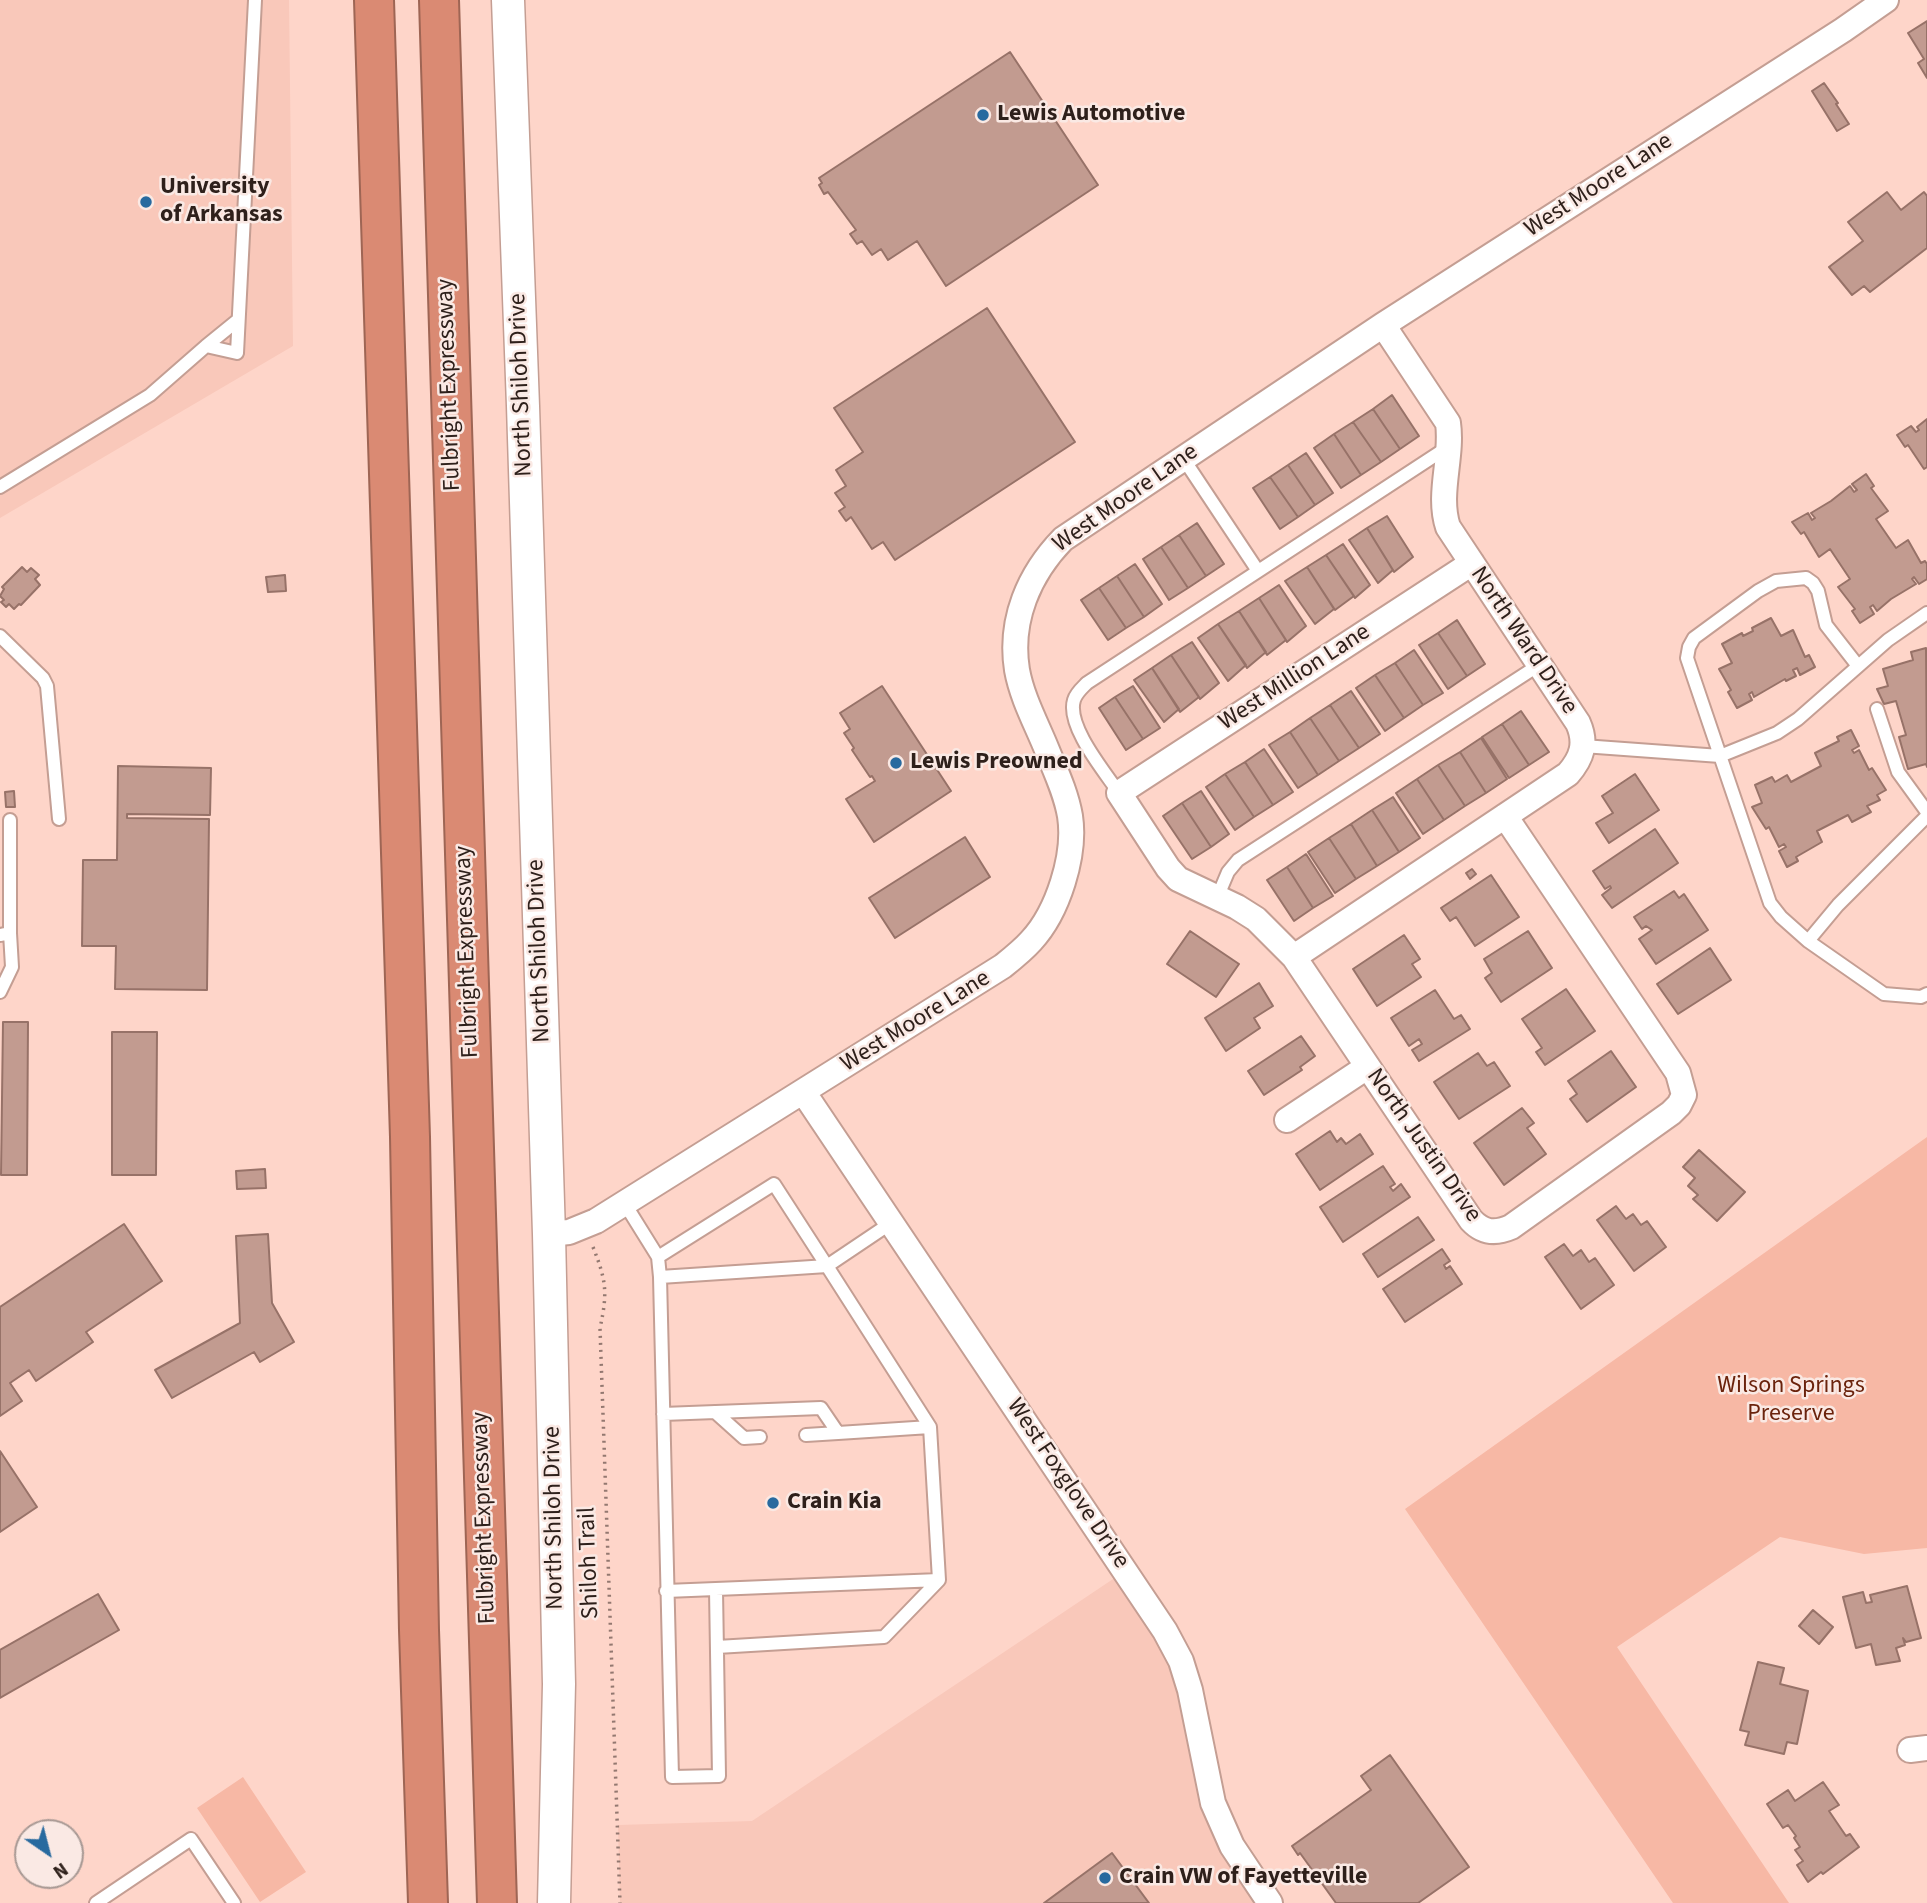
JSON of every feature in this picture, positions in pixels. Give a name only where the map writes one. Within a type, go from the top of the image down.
[{"type":"highway","points":[[374,0],[410,1137],[419,1630],[428,1903]]},
{"type":"highway","name":"Fulbright Expressway","points":[[439,0],[497,1903]]},
{"type":"street","name":"North Shiloh Drive","points":[[508,0],[549,1234],[559,1684],[554,1903]]},
{"type":"street","name":"West Moore Lane","points":[[549,1234],[569,1232],[585,1226],[625,1204],[1003,966],[1033,939],[1053,906],[1066,876],[1071,846],[1070,818],[1065,794],[1026,699],[1018,671],[1015,643],[1019,614],[1030,584],[1045,557],[1063,539],[1383,325],[1886,0]]},
{"type":"street","name":"North Ward Drive","points":[[1294,957],[1568,774],[1579,762],[1583,746],[1578,723],[1448,527],[1443,506],[1449,447],[1448,423],[1383,325]]},
{"type":"street","name":"West Million Lane","points":[[1119,793],[1472,563]]},
{"type":"street","name":"North Justin Drive","points":[[1119,793],[1178,879],[1256,919],[1294,957],[1471,1220],[1479,1228],[1489,1232],[1511,1227],[1671,1113],[1684,1095],[1678,1073],[1505,817]]},
{"type":"street","points":[[1287,1120],[1367,1067]]},
{"type":"street","name":"West Foxglove Drive","points":[[804,1093],[1165,1631],[1181,1661],[1191,1690],[1213,1804],[1232,1846],[1270,1903]]},
{"type":"lane","points":[[206,346],[237,353],[256,0]]},
{"type":"lane","points":[[0,487],[150,395],[239,320]]},
{"type":"lane","points":[[1119,793],[1077,729],[1072,715],[1079,691],[1087,683],[1449,447]]},
{"type":"lane","points":[[1183,458],[1258,571]]},
{"type":"lane","points":[[1858,667],[1826,625],[1818,591],[1806,578],[1776,581],[1758,591],[1694,638],[1687,659],[1770,903],[1781,917],[1808,941],[1884,994],[1921,997],[1927,994]]},
{"type":"lane","points":[[1583,746],[1720,756],[1777,733],[1798,719],[1888,640],[1927,613]]},
{"type":"lane","points":[[0,636],[43,678],[47,686],[59,819]]},
{"type":"lane","points":[[1217,898],[1228,872],[1238,860],[1539,665]]},
{"type":"lane","points":[[1808,941],[1838,905],[1927,814],[1898,772],[1877,709]]},
{"type":"lane","points":[[0,992],[12,967],[5,934],[10,820]]},
{"type":"lane","points":[[657,1257],[774,1184],[930,1427],[939,1580],[884,1637],[717,1647]]},
{"type":"lane","points":[[625,1204],[657,1257],[660,1277],[672,1777],[719,1776],[716,1590]]},
{"type":"lane","points":[[660,1277],[827,1266],[891,1223]]},
{"type":"lane","points":[[663,1414],[821,1408],[838,1433]]},
{"type":"lane","points":[[715,1412],[744,1438],[760,1437]]},
{"type":"lane","points":[[806,1435],[930,1427]]},
{"type":"lane","points":[[666,1591],[939,1580]]},
{"type":"lane","points":[[96,1903],[191,1839],[234,1903]]},
{"type":"path","name":"Shiloh Trail","points":[[585,1226],[605,1284],[606,1300],[600,1328],[620,1903]]},
{"type":"shaded area","name":"University of Arkansas","points":[[0,0],[289,0],[293,346],[0,518]]},
{"type":"shaded area","points":[[1125,1571],[1165,1631],[1213,1803],[1270,1903],[620,1903],[618,1825],[752,1821]]},
{"type":"green space","name":"Wilson Springs Preserve","points":[[1927,1137],[1927,1548],[1864,1554],[1780,1537],[1617,1647],[1789,1903],[1673,1903],[1405,1509]]},
{"type":"green space","points":[[243,1777],[306,1872],[260,1902],[197,1808]]},
{"type":"building","points":[[1927,21],[1927,78],[1918,63],[1924,59],[1908,33]]},
{"type":"building","name":"Lewis Automotive","points":[[1010,52],[1098,185],[946,286],[917,241],[888,260],[881,249],[872,255],[862,241],[857,244],[850,234],[856,230],[828,192],[824,194],[819,178]]},
{"type":"building","points":[[1824,83],[1849,124],[1837,131],[1812,91]]},
{"type":"building","points":[[1887,192],[1901,210],[1924,192],[1927,196],[1927,248],[1870,292],[1864,286],[1852,295],[1829,267],[1863,241],[1848,222]]},
{"type":"building","points":[[987,308],[1075,442],[895,560],[883,542],[872,549],[851,517],[846,521],[839,511],[845,507],[835,493],[846,486],[836,470],[863,452],[834,408]]},
{"type":"building","points":[[1392,395],[1419,436],[1400,449],[1373,409]]},
{"type":"building","points":[[1373,409],[1400,449],[1381,462],[1353,422]]},
{"type":"building","points":[[1927,419],[1927,467],[1924,469],[1908,445],[1905,447],[1897,435],[1911,426],[1916,432],[1919,430],[1917,427]]},
{"type":"building","points":[[1353,422],[1381,462],[1361,475],[1334,434]]},
{"type":"building","points":[[1334,434],[1361,475],[1341,488],[1314,448]]},
{"type":"building","points":[[1306,453],[1333,493],[1315,505],[1288,465]]},
{"type":"building","points":[[1288,465],[1315,505],[1298,517],[1270,477]]},
{"type":"building","points":[[1866,474],[1874,486],[1871,488],[1888,511],[1876,519],[1896,548],[1908,540],[1921,563],[1925,561],[1927,564],[1927,579],[1919,584],[1914,577],[1912,579],[1916,584],[1877,611],[1873,605],[1870,607],[1874,614],[1860,623],[1852,611],[1855,609],[1838,587],[1850,579],[1830,549],[1819,557],[1804,532],[1801,534],[1792,522],[1808,513],[1812,520],[1815,518],[1811,513],[1850,486],[1854,492],[1857,490],[1852,484]]},
{"type":"building","points":[[1270,477],[1298,517],[1280,529],[1253,488]]},
{"type":"building","points":[[1387,516],[1413,557],[1394,572],[1367,528]]},
{"type":"building","points":[[1197,523],[1224,564],[1206,576],[1179,535]]},
{"type":"building","points":[[1367,528],[1393,570],[1378,583],[1349,540]]},
{"type":"building","points":[[1179,535],[1206,576],[1188,588],[1161,547]]},
{"type":"building","points":[[1343,544],[1370,585],[1355,598],[1326,555]]},
{"type":"building","points":[[1161,547],[1188,588],[1169,600],[1143,559]]},
{"type":"building","points":[[1326,555],[1354,596],[1335,610],[1307,567]]},
{"type":"building","points":[[1135,564],[1162,604],[1144,617],[1117,576]]},
{"type":"building","points":[[22,567],[27,572],[31,568],[39,575],[35,579],[40,585],[21,605],[14,609],[9,604],[6,607],[1,602],[4,600],[0,596],[4,589],[2,587]]},
{"type":"building","points":[[1307,567],[1334,609],[1315,624],[1285,581]]},
{"type":"building","points":[[285,575],[286,591],[268,592],[266,577]]},
{"type":"building","points":[[1117,576],[1144,617],[1126,628],[1099,588]]},
{"type":"building","points":[[1279,585],[1306,626],[1287,642],[1259,598]]},
{"type":"building","points":[[1099,588],[1126,628],[1108,640],[1081,600]]},
{"type":"building","points":[[1259,598],[1286,640],[1267,655],[1239,611]]},
{"type":"building","points":[[1239,611],[1266,652],[1247,668],[1218,624]]},
{"type":"building","points":[[1771,618],[1781,636],[1793,630],[1805,657],[1809,655],[1815,667],[1800,675],[1797,668],[1793,670],[1796,676],[1786,681],[1785,679],[1754,697],[1752,692],[1749,694],[1752,700],[1737,708],[1719,669],[1732,663],[1722,644],[1742,633],[1743,636],[1753,631],[1752,628]]},
{"type":"building","points":[[1457,620],[1485,664],[1467,676],[1438,633]]},
{"type":"building","points":[[1218,624],[1246,665],[1228,681],[1198,638]]},
{"type":"building","points":[[1438,633],[1467,676],[1448,689],[1419,645]]},
{"type":"building","points":[[1192,642],[1219,683],[1200,699],[1171,655]]},
{"type":"building","points":[[1926,648],[1927,767],[1926,764],[1908,769],[1899,737],[1906,735],[1896,701],[1884,704],[1877,689],[1888,686],[1883,669],[1913,660],[1911,652]]},
{"type":"building","points":[[1414,650],[1443,693],[1423,705],[1395,663]]},
{"type":"building","points":[[1171,655],[1199,697],[1180,712],[1152,668]]},
{"type":"building","points":[[1395,663],[1423,705],[1404,718],[1375,675]]},
{"type":"building","points":[[1152,668],[1179,709],[1164,722],[1134,680]]},
{"type":"building","points":[[1375,675],[1404,718],[1385,731],[1356,688]]},
{"type":"building","name":"Lewis Preowned","points":[[882,686],[951,791],[874,842],[846,799],[875,781],[852,750],[854,748],[844,733],[850,729],[840,713]]},
{"type":"building","points":[[1133,686],[1160,728],[1143,739],[1115,697]]},
{"type":"building","points":[[1351,691],[1380,734],[1359,748],[1330,705]]},
{"type":"building","points":[[1115,697],[1143,739],[1126,750],[1099,708]]},
{"type":"building","points":[[1330,705],[1359,748],[1339,761],[1310,718]]},
{"type":"building","points":[[1521,711],[1549,752],[1529,765],[1502,724]]},
{"type":"building","points":[[1310,718],[1339,761],[1318,775],[1290,732]]},
{"type":"building","points":[[1502,724],[1529,765],[1509,778],[1482,737]]},
{"type":"building","points":[[1851,730],[1859,746],[1852,750],[1854,753],[1859,750],[1869,770],[1872,768],[1886,790],[1877,795],[1880,800],[1867,806],[1871,812],[1852,822],[1848,815],[1817,831],[1822,842],[1796,857],[1798,861],[1787,867],[1779,851],[1786,847],[1784,844],[1779,847],[1769,827],[1766,829],[1752,807],[1762,803],[1755,785],[1772,777],[1775,782],[1787,775],[1791,782],[1821,766],[1815,753],[1839,741],[1837,737]]},
{"type":"building","points":[[1290,732],[1318,775],[1298,788],[1269,745]]},
{"type":"building","points":[[1481,738],[1507,779],[1486,793],[1460,752]]},
{"type":"building","points":[[1264,749],[1293,792],[1273,805],[1245,762]]},
{"type":"building","points":[[1460,752],[1486,793],[1465,806],[1438,765]]},
{"type":"building","points":[[1245,762],[1273,805],[1254,817],[1225,774]]},
{"type":"building","points":[[1438,765],[1465,806],[1444,820],[1417,779]]},
{"type":"building","points":[[118,766],[211,768],[210,815],[127,814],[127,818],[209,819],[207,990],[115,989],[116,946],[82,946],[83,860],[117,860]]},
{"type":"building","points":[[1225,774],[1254,817],[1235,830],[1206,787]]},
{"type":"building","points":[[1635,774],[1659,810],[1609,843],[1596,823],[1613,813],[1602,796]]},
{"type":"building","points":[[1417,779],[1444,820],[1423,834],[1396,793]]},
{"type":"building","points":[[14,791],[15,807],[6,807],[5,792]]},
{"type":"building","points":[[1201,791],[1229,834],[1211,847],[1182,803]]},
{"type":"building","points":[[1393,797],[1420,838],[1399,852],[1372,810]]},
{"type":"building","points":[[1182,803],[1211,847],[1192,859],[1163,816]]},
{"type":"building","points":[[1372,810],[1399,852],[1377,866],[1351,824]]},
{"type":"building","points":[[1351,824],[1377,866],[1356,879],[1329,838]]},
{"type":"building","points":[[1655,829],[1678,863],[1612,908],[1602,895],[1610,886],[1605,889],[1593,871]]},
{"type":"building","points":[[965,837],[990,877],[895,938],[869,898]]},
{"type":"building","points":[[1329,838],[1356,879],[1335,893],[1308,852]]},
{"type":"building","points":[[1306,854],[1333,896],[1313,908],[1287,867]]},
{"type":"building","points":[[1287,867],[1313,908],[1294,921],[1267,880]]},
{"type":"building","points":[[1472,869],[1476,874],[1470,879],[1466,873]]},
{"type":"building","points":[[1491,875],[1519,917],[1475,946],[1456,917],[1450,921],[1441,908]]},
{"type":"building","points":[[1674,891],[1679,898],[1684,894],[1708,930],[1656,964],[1639,939],[1652,930],[1646,926],[1642,929],[1634,917]]},
{"type":"building","points":[[1190,931],[1239,964],[1216,997],[1167,964]]},
{"type":"building","points":[[1528,931],[1552,968],[1501,1002],[1485,978],[1492,973],[1484,959]]},
{"type":"building","points":[[1404,935],[1420,959],[1412,964],[1421,977],[1377,1006],[1353,969]]},
{"type":"building","points":[[1710,948],[1731,980],[1678,1014],[1657,984]]},
{"type":"building","points":[[1259,983],[1273,1006],[1254,1018],[1260,1028],[1226,1051],[1205,1018]]},
{"type":"building","points":[[1566,989],[1595,1031],[1545,1065],[1536,1052],[1542,1048],[1522,1019]]},
{"type":"building","points":[[1435,990],[1454,1019],[1461,1015],[1470,1029],[1419,1061],[1412,1050],[1422,1044],[1419,1039],[1409,1046],[1391,1018]]},
{"type":"building","points":[[3,1022],[28,1022],[27,1175],[1,1175]]},
{"type":"building","points":[[112,1032],[157,1032],[156,1175],[112,1175]]},
{"type":"building","points":[[1301,1036],[1315,1056],[1300,1067],[1302,1070],[1264,1095],[1248,1071]]},
{"type":"building","points":[[1611,1051],[1636,1087],[1587,1122],[1570,1099],[1577,1094],[1568,1081]]},
{"type":"building","points":[[1478,1053],[1487,1066],[1494,1062],[1510,1086],[1459,1119],[1434,1082]]},
{"type":"building","points":[[1522,1108],[1534,1123],[1527,1128],[1546,1154],[1504,1185],[1474,1143]]},
{"type":"building","points":[[1330,1131],[1337,1142],[1341,1138],[1346,1144],[1360,1134],[1373,1154],[1320,1190],[1296,1154]]},
{"type":"building","points":[[1699,1150],[1745,1192],[1717,1221],[1693,1199],[1698,1195],[1688,1186],[1695,1178],[1683,1167]]},
{"type":"building","points":[[1383,1166],[1395,1184],[1390,1187],[1393,1191],[1401,1184],[1410,1197],[1343,1242],[1320,1207]]},
{"type":"building","points":[[265,1169],[266,1188],[237,1189],[236,1171]]},
{"type":"building","points":[[1616,1206],[1626,1219],[1633,1214],[1641,1225],[1647,1221],[1666,1247],[1634,1271],[1597,1220]]},
{"type":"building","points":[[1418,1217],[1434,1240],[1378,1277],[1363,1254]]},
{"type":"building","points":[[124,1224],[162,1281],[86,1332],[93,1342],[36,1381],[29,1370],[10,1383],[22,1401],[0,1416],[0,1307]]},
{"type":"building","points":[[268,1234],[272,1303],[294,1342],[260,1362],[254,1352],[172,1398],[155,1370],[240,1323],[236,1236]]},
{"type":"building","points":[[1564,1244],[1573,1256],[1581,1250],[1589,1262],[1595,1258],[1614,1285],[1581,1309],[1545,1257]]},
{"type":"building","points":[[1442,1249],[1450,1261],[1444,1265],[1446,1269],[1450,1266],[1462,1284],[1405,1322],[1383,1289]]},
{"type":"building","points":[[0,1451],[37,1507],[0,1532]]},
{"type":"building","points":[[1907,1586],[1921,1638],[1906,1642],[1903,1638],[1905,1645],[1896,1648],[1900,1661],[1876,1665],[1871,1644],[1856,1648],[1843,1597],[1863,1592],[1866,1603],[1872,1602],[1870,1595]]},
{"type":"building","points":[[98,1594],[119,1630],[0,1698],[0,1650]]},
{"type":"building","points":[[1813,1610],[1833,1627],[1819,1644],[1799,1626]]},
{"type":"building","points":[[1758,1662],[1784,1668],[1780,1684],[1808,1691],[1797,1744],[1787,1742],[1784,1754],[1745,1745],[1749,1732],[1740,1730]]},
{"type":"building","points":[[1390,1755],[1469,1867],[1418,1903],[1336,1903],[1292,1846],[1371,1790],[1361,1776]]},
{"type":"building","points":[[1823,1782],[1839,1805],[1829,1811],[1846,1836],[1850,1834],[1859,1847],[1808,1882],[1797,1865],[1803,1861],[1795,1850],[1800,1847],[1794,1838],[1796,1836],[1788,1825],[1783,1828],[1767,1804],[1788,1790],[1795,1801]]},
{"type":"building","name":"Crain VW of Fayetteville","points":[[1112,1853],[1149,1903],[1044,1903]]},
{"type":"place","name":"Lewis Automotive","points":[[983,115]]},
{"type":"place","name":"University of Arkansas","points":[[146,202]]},
{"type":"place","name":"Lewis Preowned","points":[[896,763]]},
{"type":"place","name":"Crain Kia","points":[[773,1503]]},
{"type":"place","name":"Crain VW of Fayetteville","points":[[1105,1878]]}]
